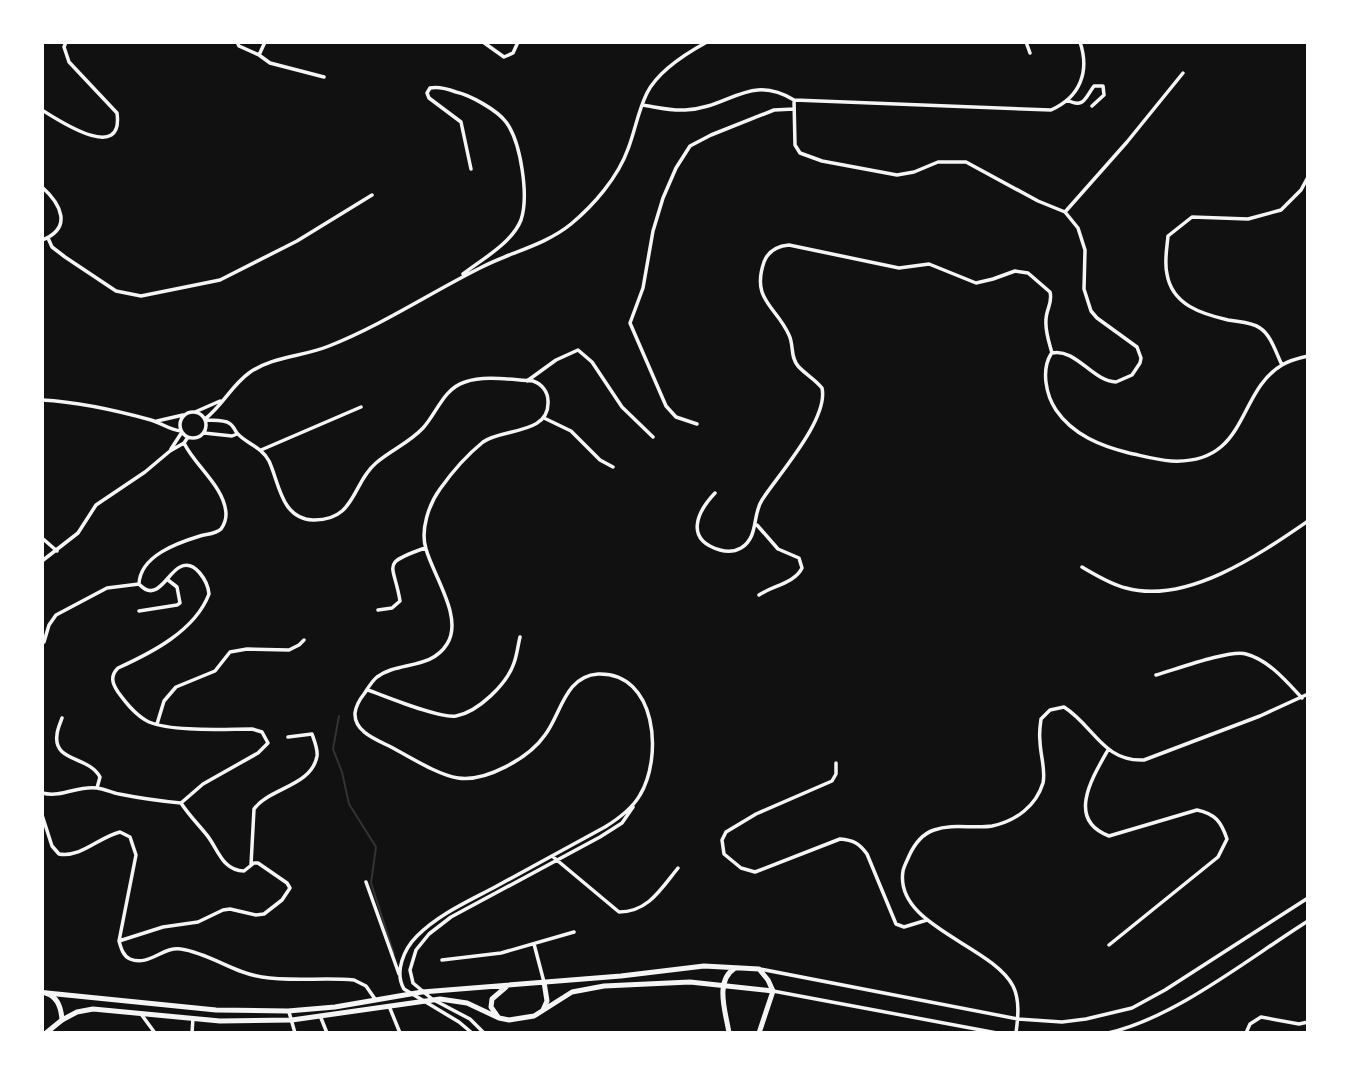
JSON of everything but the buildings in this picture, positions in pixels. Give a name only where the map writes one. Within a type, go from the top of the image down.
[{"type":"street","points":[[42,110],[88,136],[98,138],[112,133],[116,127],[117,113],[69,62],[64,47],[66,42]]},
{"type":"street","points":[[237,42],[239,47],[260,55],[271,63],[324,77]]},
{"type":"street","points":[[260,55],[265,42]]},
{"type":"street","points":[[483,42],[504,57],[513,53],[518,42]]},
{"type":"street","points":[[204,433],[205,419],[248,373],[283,357],[317,351],[338,342],[485,265],[531,248],[571,224],[613,178],[628,152],[647,92],[662,74],[706,42]]},
{"type":"street","points":[[1026,42],[1030,53]]},
{"type":"street","points":[[642,105],[684,111],[715,106],[744,91],[757,89],[772,90],[794,100],[1051,110],[1068,100],[1079,86],[1085,68],[1080,42]]},
{"type":"street","points":[[1065,212],[1183,73]]},
{"type":"street","points":[[455,280],[511,236],[520,221],[524,201],[522,175],[516,142],[505,120],[469,95],[436,86],[430,88],[427,93],[429,98],[456,118],[464,128],[471,169]]},
{"type":"street","points":[[1068,100],[1081,104],[1094,86],[1103,86],[1104,95],[1092,106]]},
{"type":"street","points":[[794,100],[795,145],[800,153],[822,161],[897,175],[914,172],[938,162],[966,162],[1038,201],[1065,212],[1078,228],[1085,250],[1084,289],[1091,311],[1137,348],[1141,358],[1132,375],[1116,382],[1100,378],[1068,355],[1052,353]]},
{"type":"street","points":[[697,424],[676,417],[666,406],[630,323],[643,288],[653,231],[663,198],[676,168],[690,146],[757,116],[774,110],[794,109]]},
{"type":"street","points":[[1282,365],[1266,334],[1258,326],[1212,315],[1188,307],[1181,301],[1168,281],[1166,272],[1168,236],[1192,217],[1248,219],[1281,210],[1301,190],[1308,177]]},
{"type":"street","points":[[42,187],[54,199],[61,216],[57,231],[42,240]]},
{"type":"street","points":[[48,237],[52,247],[117,291],[141,296],[220,280],[297,241],[372,195]]},
{"type":"street","points":[[715,493],[703,506],[697,528],[699,537],[710,548],[727,552],[740,548],[751,537],[757,525],[757,511],[762,500],[797,453],[821,406],[823,394],[818,383],[797,365],[792,354],[790,337],[761,292],[763,265],[767,256],[779,246],[789,245],[899,268],[929,264],[976,283],[1015,271],[1028,273],[1050,292],[1052,302],[1046,320],[1052,353],[1046,372],[1049,397],[1055,408],[1072,429],[1098,444],[1170,461],[1198,458],[1224,444],[1239,426],[1261,386],[1282,365],[1308,356]]},
{"type":"street","points":[[527,381],[556,360],[578,350],[592,362],[622,407],[653,438]]},
{"type":"street","points":[[194,412],[205,419],[228,422],[235,427],[237,434],[261,450],[269,461],[280,492],[292,511],[310,520],[330,517],[349,506],[374,464],[416,435],[445,396],[458,385],[484,378],[527,381],[539,383],[548,396],[548,410],[544,418],[528,428],[493,436],[483,442],[454,470],[431,505],[424,532],[425,548],[452,621],[452,634],[447,645],[437,656],[376,678],[355,711],[356,720],[369,736],[446,775],[476,778],[498,771],[540,742],[554,722],[564,698],[575,684],[591,675],[618,678],[638,694],[647,710],[654,737],[648,773],[641,793],[622,823],[452,917],[429,934],[416,950],[411,960],[411,979],[422,992],[470,1019],[484,1033]]},
{"type":"street","points":[[42,400],[71,402],[155,421],[188,437],[197,438],[204,433],[232,436],[237,434]]},
{"type":"street","points":[[155,421],[194,412],[222,400]]},
{"type":"street","points":[[261,450],[361,407]]},
{"type":"street","points":[[170,451],[182,432],[181,420],[186,414]]},
{"type":"street","points":[[544,418],[571,431],[600,460],[613,467]]},
{"type":"street","points":[[42,561],[78,533],[96,505],[145,472],[184,443],[188,437]]},
{"type":"street","points":[[138,584],[141,573],[156,556],[185,541],[215,532],[225,522],[226,513],[219,495],[184,443]]},
{"type":"street","points":[[1082,567],[1127,588],[1150,591],[1183,587],[1252,557],[1308,521]]},
{"type":"street","points":[[757,525],[778,549],[799,558],[802,568],[797,577],[759,595]]},
{"type":"street","points":[[42,538],[57,551]]},
{"type":"street","points":[[378,610],[392,608],[400,601],[391,570],[395,562],[425,548]]},
{"type":"street","points":[[138,584],[143,589],[151,590],[168,580],[182,566],[199,571],[209,590],[207,600],[192,620],[176,634],[160,646],[118,668],[112,678],[116,688],[135,712],[147,721],[170,727],[252,729],[267,737],[268,743],[264,749],[203,784],[181,803]]},
{"type":"street","points":[[139,611],[180,603],[177,587],[168,580]]},
{"type":"street","points":[[44,642],[49,625],[56,615],[107,588],[138,584]]},
{"type":"street","points":[[367,690],[441,715],[455,716],[481,704],[502,684],[513,665],[520,636]]},
{"type":"street","points":[[157,724],[164,701],[170,694],[183,683],[215,671],[230,652],[247,649],[289,650],[304,640]]},
{"type":"street","points":[[1156,675],[1226,654],[1247,654],[1280,674],[1302,698]]},
{"type":"street","points":[[1016,1033],[1016,995],[1011,983],[973,951],[927,920],[908,896],[902,880],[903,868],[913,847],[922,836],[934,830],[955,826],[992,826],[1009,820],[1029,807],[1039,793],[1044,779],[1041,719],[1050,710],[1064,707],[1074,713],[1108,750],[1130,761],[1144,760],[1260,716],[1308,694]]},
{"type":"street","points":[[62,718],[57,744],[61,751],[70,757],[93,767],[100,777],[97,788]]},
{"type":"street","points":[[251,865],[254,809],[264,799],[301,779],[317,755],[312,734],[288,737]]},
{"type":"street","points":[[1108,750],[1090,783],[1085,805],[1090,824],[1096,831],[1109,836],[1198,810],[1212,813],[1222,825],[1227,839],[1218,857],[1109,945]]},
{"type":"street","points":[[836,763],[836,774],[832,780],[756,814],[726,832],[722,840],[724,854],[741,868],[755,872],[840,839],[852,840],[867,854],[896,924],[904,927],[927,920]]},
{"type":"street","points":[[42,793],[52,795],[97,788],[118,794],[181,803],[226,863],[244,871],[256,862],[279,876],[290,888],[269,912],[256,915],[223,910],[198,922],[163,927],[119,941]]},
{"type":"street","points":[[400,976],[407,948],[435,921],[618,819],[635,802]]},
{"type":"street","points":[[42,815],[52,846],[59,855],[75,854],[110,834],[120,832],[131,837],[136,855],[119,941],[122,951],[131,959],[145,960],[180,948],[261,977],[354,980],[366,986],[375,999]]},
{"type":"street","points":[[552,856],[619,912],[638,909],[652,901],[678,868]]},
{"type":"street","points":[[366,882],[403,987],[472,1033]]},
{"type":"street","points":[[44,993],[216,1010],[288,1011],[335,1007],[422,992],[621,976],[688,967],[737,967],[1018,1019],[1062,1022],[1109,1015],[1132,1008],[1165,990],[1308,898]]},
{"type":"street","points":[[1108,1033],[1139,1023],[1174,1006],[1308,921]]},
{"type":"street","points":[[442,960],[501,953],[574,932]]},
{"type":"street","points":[[534,944],[547,1001],[542,1012]]},
{"type":"street","points":[[688,967],[684,975],[690,982]]},
{"type":"street","points":[[729,1033],[723,985],[728,972],[737,967]]},
{"type":"street","points":[[759,969],[773,991],[759,1033]]},
{"type":"street","points":[[48,1033],[62,1020],[77,1012],[93,1009],[220,1021],[292,1020],[321,1018],[432,999],[467,1003],[509,1020],[542,1012],[579,989],[690,982],[773,991],[998,1033]]},
{"type":"street","points":[[706,983],[724,998]]},
{"type":"street","points":[[499,1018],[491,1007],[492,999],[508,985]]},
{"type":"street","points":[[44,993],[60,1005],[62,1020]]},
{"type":"street","points":[[389,1006],[400,1033]]},
{"type":"street","points":[[288,1011],[295,1033]]},
{"type":"street","points":[[141,1014],[155,1033]]},
{"type":"street","points":[[1246,1033],[1250,1024],[1261,1017],[1299,1024],[1308,1022]]},
{"type":"street","points":[[192,1033],[193,1018]]},
{"type":"street","points":[[321,1018],[327,1033]]},
{"type":"waterway","points":[[339,716],[333,749],[342,772],[349,804],[376,847],[371,883],[394,954]]}]
